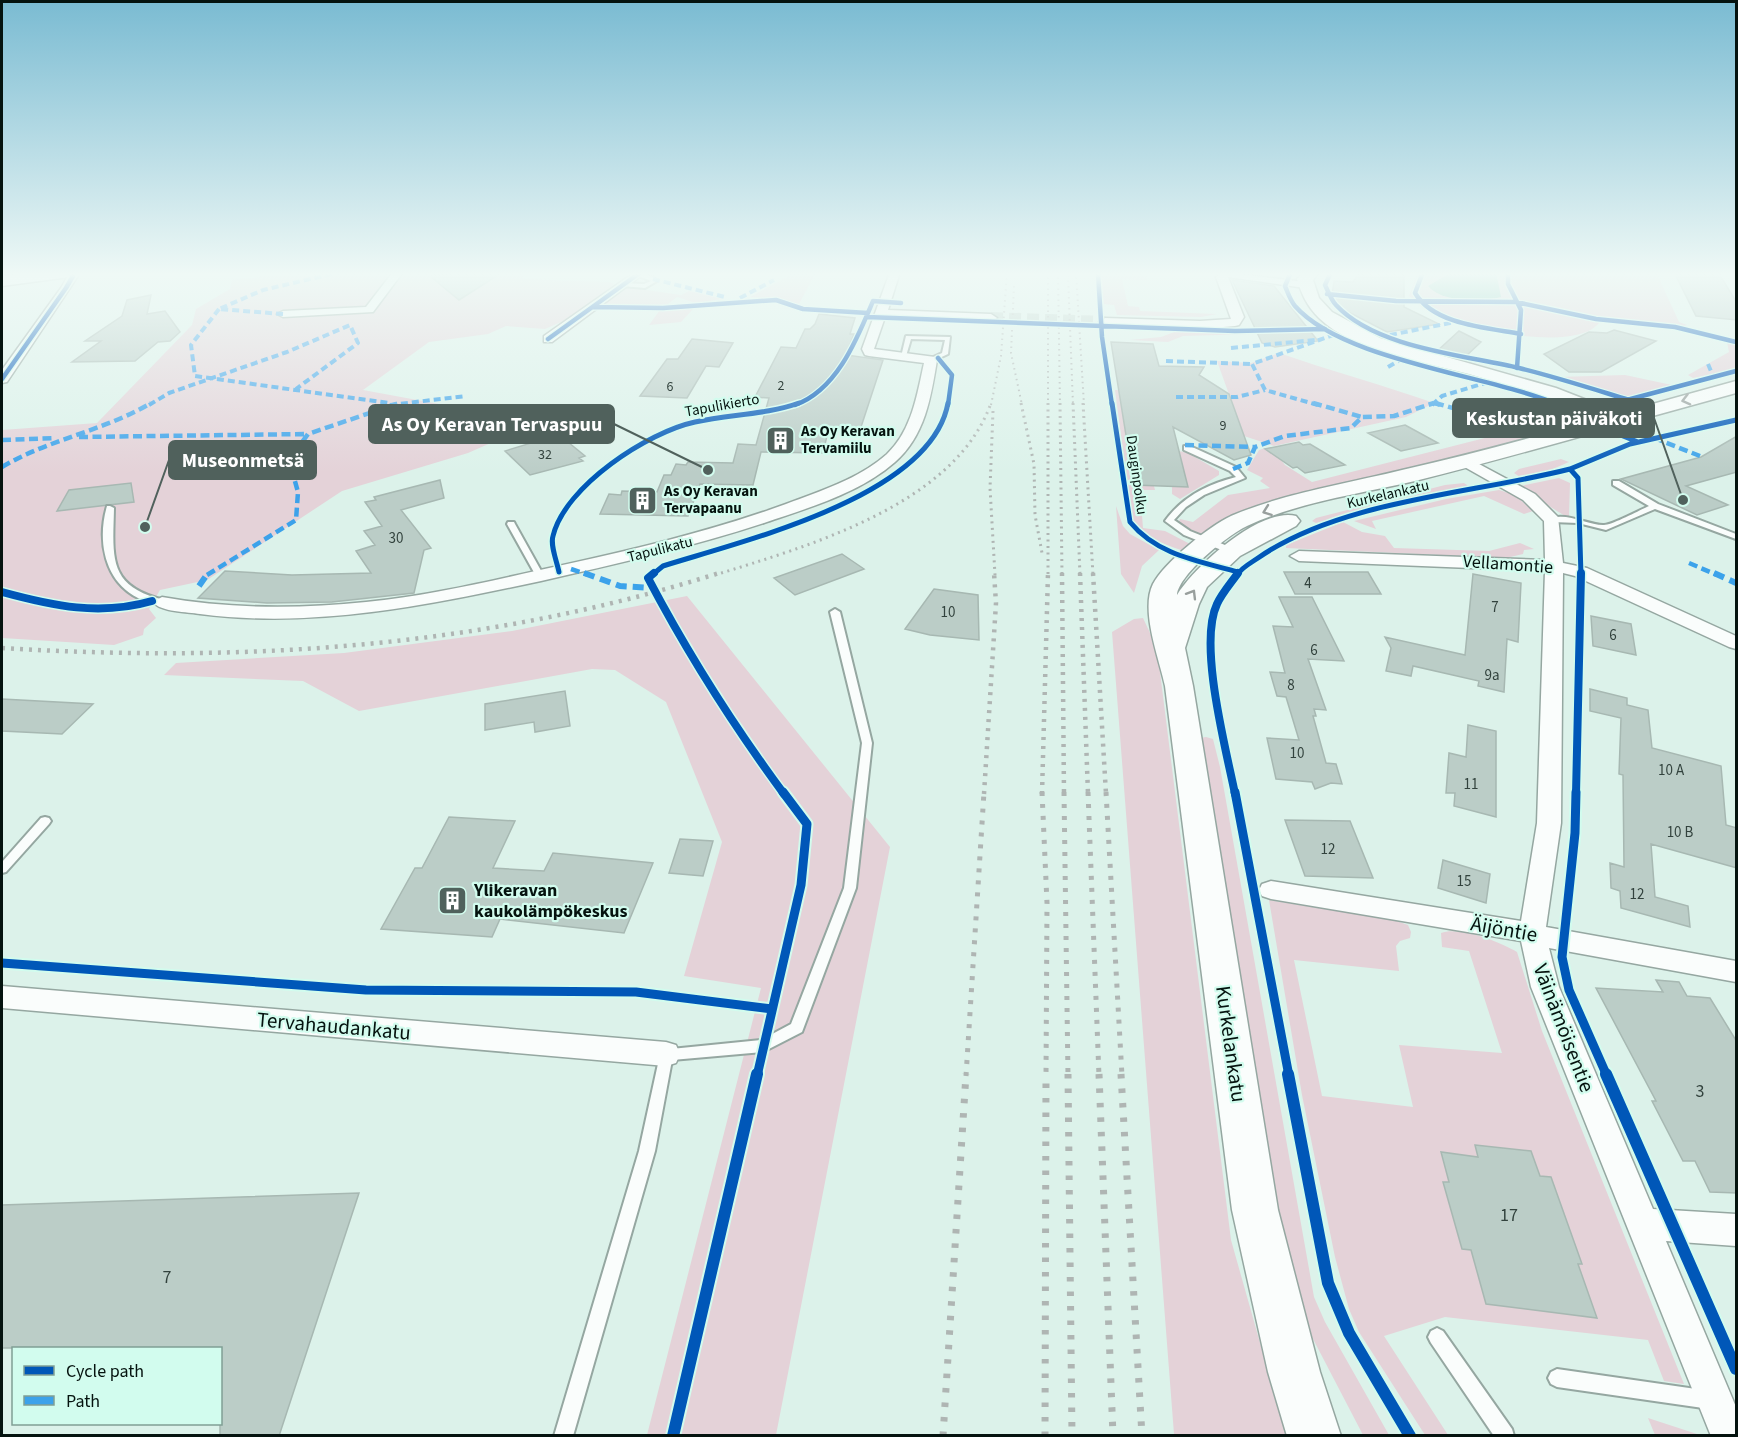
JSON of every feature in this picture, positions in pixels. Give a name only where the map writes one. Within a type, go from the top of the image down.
[{"type":"street","points":[[2,379],[30,339]]},
{"type":"street","points":[[873,339],[869,352],[931,360]]},
{"type":"street","points":[[1370,339],[1551,393],[1641,423],[1736,399]]},
{"type":"street","name":"Tapulikatu","points":[[162,602],[192,609],[264,612],[339,610],[423,601],[661,550],[720,534],[845,487],[876,469],[900,449],[921,409],[931,360]]},
{"type":"street","points":[[1641,423],[1736,399]]},
{"type":"street","name":"Kurkelankatu","points":[[1171,648],[1190,595],[1214,564],[1269,529],[1318,511],[1475,466],[1641,423]]},
{"type":"street","name":"Kurkelankatu","points":[[1314,1436],[1294,1372],[1255,1210],[1171,648],[1161,619],[1166,586],[1190,556],[1208,541],[1236,522],[1286,504],[1475,466],[1641,423]]},
{"type":"street","points":[[1475,466],[1538,502],[1552,520]]},
{"type":"street","name":"Väinämöisentie","points":[[1552,520],[1554,566],[1549,823],[1532,933],[1545,987],[1730,1436]]},
{"type":"street","name":"Vellamontie","points":[[1299,556],[1526,562],[1554,566],[1581,572],[1737,643]]},
{"type":"street","name":"Äijöntie","points":[[1271,890],[1532,933],[1737,971]]},
{"type":"street","name":"Tervahaudankatu","points":[[2,997],[666,1054]]},
{"type":"street","points":[[1644,1224],[1737,1230]]},
{"type":"lane","points":[[903,356],[907,339]]},
{"type":"lane","points":[[931,360],[945,354],[948,339]]},
{"type":"lane","points":[[1187,448],[1233,469],[1241,478],[1219,483],[1177,509],[1169,521],[1232,551]]},
{"type":"lane","points":[[1616,483],[1655,506],[1737,537]]},
{"type":"lane","points":[[1552,520],[1578,521],[1606,528],[1655,506]]},
{"type":"lane","points":[[110,508],[109,556],[120,580],[131,591],[152,602],[162,602]]},
{"type":"lane","points":[[511,524],[540,576]]},
{"type":"lane","points":[[563,1436],[647,1151],[666,1054],[763,1046],[797,1028],[850,888],[867,743],[835,612]]},
{"type":"lane","points":[[2,869],[45,820]]},
{"type":"lane","points":[[1437,1337],[1505,1436]]},
{"type":"lane","points":[[1557,1378],[1716,1401]]},
{"type":"shaded area","points":[[178,339],[451,339],[429,342],[363,390],[466,409],[547,418],[468,453],[342,491],[207,580],[160,590],[149,609],[156,618],[144,629],[143,635],[114,645],[2,638],[2,430],[97,423]]},
{"type":"shaded area","points":[[1140,339],[1175,339],[1168,342],[1130,340]]},
{"type":"shaded area","points":[[1727,342],[1736,344],[1736,369],[1693,378],[1688,375],[1729,352]]},
{"type":"shaded area","points":[[1279,353],[1434,403],[1406,417],[1274,446],[1244,436],[1217,361],[1251,363]]},
{"type":"shaded area","points":[[1625,375],[1672,385],[1628,399],[1558,377]]},
{"type":"shaded area","points":[[1115,390],[1119,390],[1134,485],[1154,486],[1155,490],[1140,490],[1143,528],[1165,531],[1192,545],[1184,551],[1148,536],[1136,526],[1132,519]]},
{"type":"shaded area","points":[[1566,414],[1585,423],[1445,460],[1202,534],[1184,528],[1178,523],[1180,519],[1193,522],[1228,495],[1270,488],[1260,481],[1263,478],[1247,470],[1259,450],[1266,448],[1273,450],[1285,465],[1312,482],[1524,428]]},
{"type":"shaded area","points":[[1179,451],[1188,453],[1219,471],[1219,475],[1180,499],[1172,494],[1172,487],[1187,487]]},
{"type":"shaded area","points":[[1561,459],[1569,462],[1548,471],[1520,477],[1514,473],[1519,469]]},
{"type":"shaded area","points":[[1559,478],[1570,483],[1569,517],[1521,486]]},
{"type":"shaded area","points":[[1464,483],[1470,487],[1316,523],[1312,521],[1316,518],[1445,485]]},
{"type":"shaded area","points":[[1499,490],[1515,495],[1533,511],[1524,514],[1484,496],[1372,521],[1376,529],[1354,521],[1446,499]]},
{"type":"shaded area","points":[[1116,506],[1123,526],[1130,534],[1159,550],[1142,566],[1134,593],[1121,574]]},
{"type":"shaded area","points":[[1343,522],[1362,532],[1385,536],[1394,548],[1489,551],[1520,543],[1534,549],[1524,550],[1523,554],[1506,558],[1286,548],[1286,545]]},
{"type":"shaded area","points":[[687,596],[890,847],[776,1435],[647,1435],[761,988],[684,976],[722,842],[666,702],[615,670],[592,669],[359,711],[303,681],[164,675],[176,663],[344,653],[512,631]]},
{"type":"shaded area","points":[[1143,618],[1157,648],[1231,1240],[1286,1435],[1174,1434],[1112,632],[1134,619]]},
{"type":"shaded area","points":[[1200,738],[1213,739],[1220,767],[1314,1297],[1325,1322],[1389,1435],[1363,1435],[1312,1337],[1286,1242],[1270,1169]]},
{"type":"shaded area","points":[[1269,900],[1394,920],[1408,925],[1411,932],[1410,938],[1400,941],[1396,946],[1399,971],[1294,960],[1322,1096],[1413,1107],[1399,1045],[1502,1053],[1469,951],[1442,947],[1441,933],[1449,931],[1469,933],[1517,952],[1542,1031],[1684,1384],[1664,1381],[1648,1340],[1445,1317],[1384,1336],[1448,1435],[1425,1435],[1359,1332],[1349,1309],[1335,1257],[1302,1095]]},
{"type":"shaded area","points":[[1648,1418],[1700,1435],[1655,1435]]},
{"type":"building","points":[[88,339],[172,339],[158,342],[135,361],[72,362],[101,341],[85,341]]},
{"type":"building","points":[[692,339],[733,343],[719,367],[706,366],[687,398],[640,396],[667,359],[678,359]]},
{"type":"building","points":[[800,339],[852,339],[846,355],[883,360],[861,427],[829,427],[823,453],[761,452],[753,485],[700,484],[688,516],[600,514],[609,494],[621,495],[622,491],[657,492],[664,475],[671,475],[676,464],[733,463],[738,444],[756,445],[769,398],[755,397],[781,347],[796,348]]},
{"type":"building","points":[[1260,339],[1316,339],[1318,341],[1275,347],[1262,343]]},
{"type":"building","points":[[1450,339],[1475,339],[1481,342],[1463,359],[1436,352]]},
{"type":"building","points":[[1575,339],[1656,341],[1601,372],[1569,372],[1544,354]]},
{"type":"building","points":[[1111,342],[1153,344],[1159,366],[1204,367],[1199,375],[1229,394],[1251,455],[1234,460],[1173,427],[1188,487],[1134,485]]},
{"type":"building","points":[[1405,425],[1438,443],[1401,451],[1368,433]]},
{"type":"building","points":[[554,436],[558,439],[563,438],[585,456],[579,458],[583,461],[530,475],[505,451]]},
{"type":"building","points":[[1737,436],[1737,472],[1686,486],[1728,505],[1697,515],[1621,479],[1701,457]]},
{"type":"building","points":[[1299,442],[1303,445],[1310,444],[1345,465],[1305,473],[1297,467],[1293,468],[1265,449]]},
{"type":"building","points":[[440,480],[444,498],[401,510],[431,548],[424,550],[414,593],[332,602],[267,603],[198,598],[225,571],[292,575],[371,573],[356,551],[375,545],[364,531],[382,526],[365,502],[376,500],[374,497]]},
{"type":"building","points":[[131,483],[134,502],[57,511],[69,490]]},
{"type":"building","points":[[842,554],[864,569],[795,595],[774,578]]},
{"type":"building","points":[[1284,572],[1368,572],[1381,594],[1295,594]]},
{"type":"building","points":[[1473,574],[1521,583],[1518,642],[1507,639],[1504,692],[1478,686],[1479,681],[1413,666],[1411,676],[1386,671],[1391,648],[1385,637],[1465,655]]},
{"type":"building","points":[[934,589],[978,595],[979,640],[930,635],[905,629]]},
{"type":"building","points":[[1279,597],[1312,597],[1344,661],[1308,659],[1326,710],[1314,709],[1316,716],[1313,716],[1326,763],[1336,764],[1342,784],[1331,783],[1315,789],[1312,782],[1276,779],[1267,738],[1299,740],[1286,697],[1277,696],[1270,672],[1285,673],[1273,626],[1293,627]]},
{"type":"building","points":[[1591,616],[1631,624],[1636,655],[1593,646]]},
{"type":"building","points":[[1590,689],[1627,698],[1627,705],[1648,710],[1652,748],[1721,766],[1726,825],[1737,828],[1737,868],[1651,844],[1655,897],[1688,906],[1690,927],[1621,908],[1620,891],[1611,888],[1610,863],[1624,867],[1623,775],[1619,774],[1621,718],[1590,711]]},
{"type":"building","points":[[565,691],[570,726],[535,732],[534,722],[485,730],[485,704]]},
{"type":"building","points":[[2,699],[93,704],[62,734],[2,731]]},
{"type":"building","points":[[1468,725],[1496,731],[1496,817],[1454,806],[1455,793],[1446,793],[1449,753],[1466,757]]},
{"type":"building","points":[[449,817],[515,821],[493,868],[544,871],[553,853],[653,863],[624,933],[500,919],[492,937],[381,929],[415,868],[422,868]]},
{"type":"building","points":[[1285,820],[1350,821],[1373,878],[1305,876]]},
{"type":"building","points":[[680,839],[713,841],[703,876],[669,873]]},
{"type":"building","points":[[1443,860],[1490,874],[1486,903],[1438,888]]},
{"type":"building","points":[[1656,980],[1679,982],[1687,996],[1710,998],[1737,1042],[1737,1193],[1710,1192],[1695,1161],[1683,1161],[1652,1101],[1656,1101],[1596,988],[1663,992]]},
{"type":"building","points":[[1475,1145],[1531,1151],[1540,1176],[1551,1177],[1582,1264],[1578,1264],[1597,1318],[1486,1304],[1471,1250],[1462,1249],[1443,1182],[1449,1182],[1441,1152],[1478,1157]]},
{"type":"building","points":[[359,1193],[279,1436],[220,1436],[222,1347],[2,1348],[2,1205]]},
{"type":"railway","points":[[991,405],[1002,339]]},
{"type":"railway","points":[[1012,339],[1011,353],[1022,405]]},
{"type":"railway","points":[[1048,339],[1048,573]]},
{"type":"railway","points":[[1059,339],[1060,405]]},
{"type":"railway","points":[[1070,339],[1073,405]]},
{"type":"railway","points":[[1080,339],[1084,405]]},
{"type":"railway","points":[[715,575],[834,535],[912,495],[946,469],[973,438],[991,403]]},
{"type":"railway","points":[[1021,403],[1034,464],[1035,515],[1042,553]]},
{"type":"railway","points":[[1060,403],[1062,575]]},
{"type":"railway","points":[[1073,403],[1080,575]]},
{"type":"railway","points":[[1083,403],[1093,575]]},
{"type":"railway","points":[[993,411],[990,488],[995,575]]},
{"type":"railway","points":[[2,648],[184,653],[275,651],[364,644],[453,634],[542,618],[631,598],[719,573]]},
{"type":"railway","points":[[984,794],[996,603],[994,573]]},
{"type":"railway","points":[[1042,793],[1048,573]]},
{"type":"railway","points":[[1062,573],[1064,794]]},
{"type":"railway","points":[[1080,573],[1088,794]]},
{"type":"railway","points":[[1093,573],[1106,794]]},
{"type":"railway","points":[[966,1076],[984,792]]},
{"type":"railway","points":[[1064,792],[1068,1076]]},
{"type":"railway","points":[[1088,792],[1099,1076]]},
{"type":"railway","points":[[1106,792],[1122,1076]]},
{"type":"railway","points":[[1042,793],[1047,903],[1046,1076]]},
{"type":"railway","points":[[943,1436],[966,1074]]},
{"type":"railway","points":[[1045,1436],[1046,1074]]},
{"type":"railway","points":[[1068,1074],[1072,1436]]},
{"type":"railway","points":[[1099,1074],[1113,1436]]},
{"type":"railway","points":[[1121,1074],[1142,1436]]},
{"type":"marked path","points":[[196,339],[191,345],[195,376],[389,403]]},
{"type":"marked path","points":[[2,467],[29,451],[133,414],[169,393],[287,352],[317,339]]},
{"type":"marked path","points":[[296,389],[358,343],[356,339]]},
{"type":"marked path","points":[[1322,339],[1252,364],[1265,390],[1362,417]]},
{"type":"marked path","points":[[1231,348],[1293,340],[1315,340]]},
{"type":"marked path","points":[[1388,367],[1400,360]]},
{"type":"marked path","points":[[1166,361],[1252,364]]},
{"type":"marked path","points":[[1708,364],[1713,376]]},
{"type":"marked path","points":[[1233,469],[1248,463],[1255,447],[1285,436],[1351,428],[1362,417],[1394,416],[1432,405],[1442,396],[1485,383]]},
{"type":"marked path","points":[[1176,397],[1237,397],[1265,390]]},
{"type":"marked path","points":[[199,586],[209,572],[296,520],[298,492],[289,460],[308,434],[392,404],[466,396]]},
{"type":"marked path","points":[[1434,403],[1524,428],[1573,412]]},
{"type":"marked path","points":[[79,437],[308,434]]},
{"type":"marked path","points":[[2,440],[55,438]]},
{"type":"marked path","points":[[1654,438],[1700,456]]},
{"type":"marked path","points":[[1185,445],[1255,447]]},
{"type":"marked path","points":[[1689,563],[1736,583]]},
{"type":"marked path","points":[[571,569],[620,586],[653,588]]},
{"type":"cycle path","points":[[2,379],[30,339]]},
{"type":"cycle path","name":"Tapulikierto","points":[[559,572],[552,537],[571,501],[599,471],[665,432],[693,422],[788,407],[807,400],[835,373],[855,339]]},
{"type":"cycle path","name":"Dauginpolku","points":[[1102,339],[1130,522],[1139,533],[1164,549],[1238,572]]},
{"type":"cycle path","points":[[1347,339],[1373,350],[1431,368],[1490,382],[1548,400],[1576,412],[1578,418],[1638,442]]},
{"type":"cycle path","points":[[1397,339],[1519,368],[1629,400]]},
{"type":"cycle path","points":[[1517,368],[1519,339]]},
{"type":"cycle path","points":[[1724,339],[1736,342]]},
{"type":"cycle path","points":[[673,1436],[801,885],[807,824],[763,766],[722,705],[683,642],[648,578],[663,566],[812,517],[886,481],[915,459],[942,427],[952,375],[938,358]]},
{"type":"cycle path","points":[[1576,412],[1736,371]]},
{"type":"cycle path","points":[[1736,420],[1630,444],[1589,459],[1570,469],[1578,478],[1581,572],[1575,833],[1562,957],[1569,990],[1736,1369]]},
{"type":"cycle path","points":[[1410,1436],[1349,1333],[1328,1283],[1215,689],[1211,646],[1212,624],[1217,603],[1240,570],[1277,545],[1323,525],[1375,510],[1570,469]]},
{"type":"cycle path","points":[[2,592],[57,606],[95,610],[114,609],[152,601]]},
{"type":"cycle path","points":[[2,963],[366,990],[493,993],[636,992],[772,1009]]},
{"type":"place","name":"As Oy Keravan Tervamiilu","points":[[780,440]]},
{"type":"place","name":"As Oy Keravan Tervaspuu","points":[[708,470]]},
{"type":"place","name":"As Oy Keravan Tervapaanu","points":[[643,500]]},
{"type":"place","name":"Keskustan päiväkoti","points":[[1683,500]]},
{"type":"place","name":"Museonmetsä","points":[[145,527]]},
{"type":"place","name":"Ylikeravan kaukolämpökeskus","points":[[453,900]]}]
